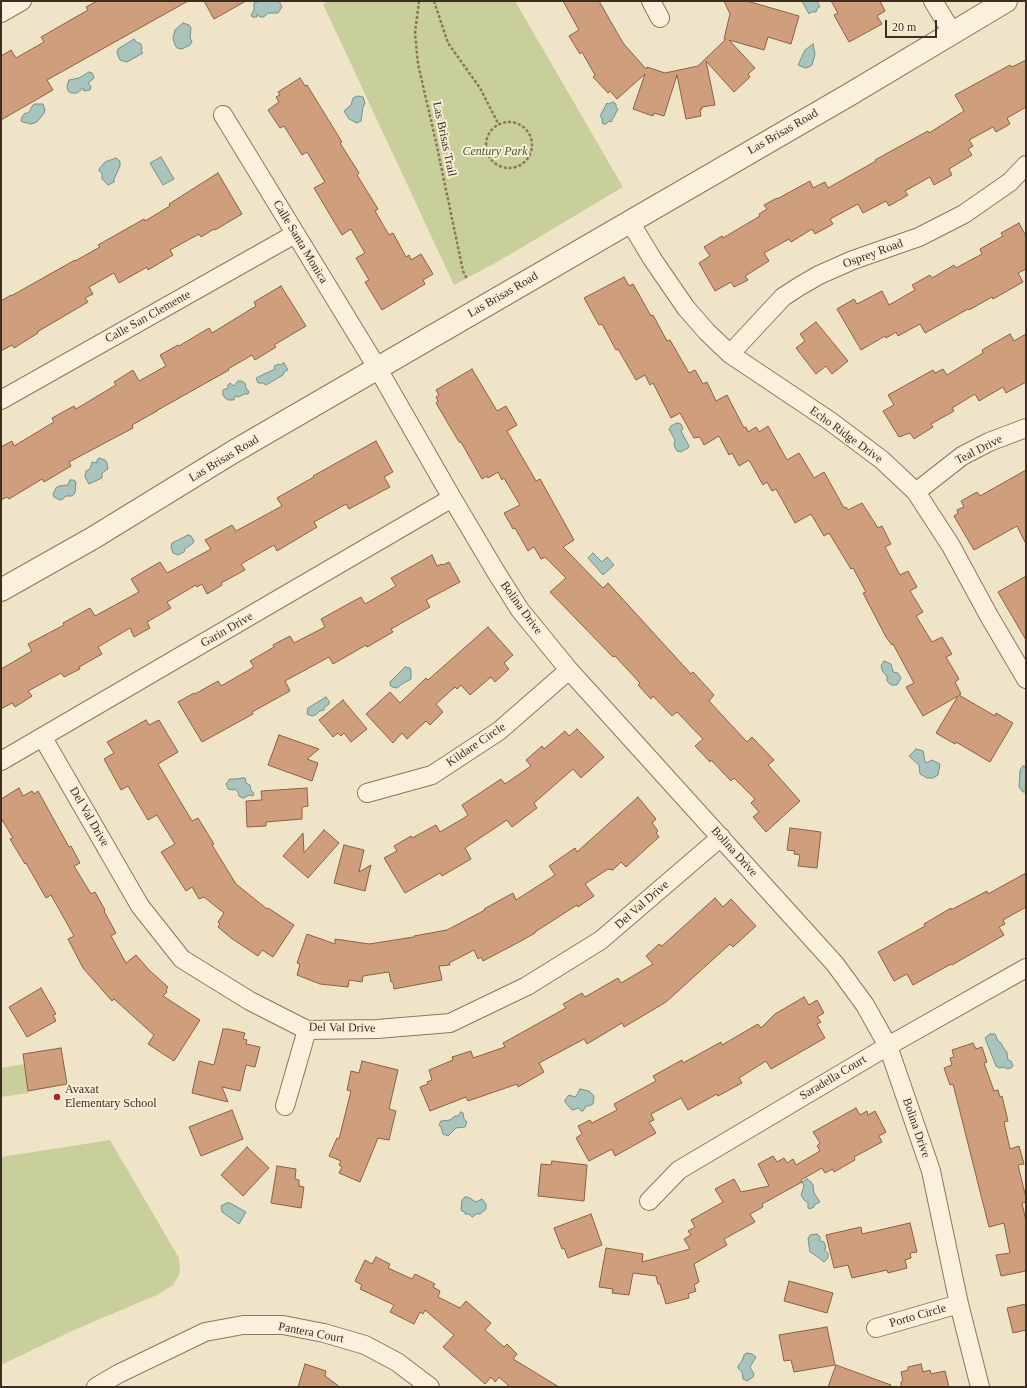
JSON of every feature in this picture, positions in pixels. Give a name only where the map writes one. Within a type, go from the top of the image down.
[{"type":"street","points":[[1,13],[22,1]]},
{"type":"street","points":[[651,1],[660,18]]},
{"type":"street","points":[[933,1],[952,32]]},
{"type":"street","name":"Las Brisas Road","points":[[1,590],[93,538],[233,452],[630,222],[1006,1]]},
{"type":"street","name":"Calle Santa Monica","points":[[223,115],[378,369]]},
{"type":"street","name":"Osprey Road","points":[[730,354],[783,297],[800,286],[819,275],[853,260],[918,237],[964,214],[1010,182],[1026,165]]},
{"type":"street","name":"Echo Ridge Drive","points":[[630,222],[653,260],[686,308],[707,332],[730,354],[830,421],[882,460],[916,492],[952,546],[989,616],[1026,680]]},
{"type":"street","name":"Calle San Clemente","points":[[1,400],[295,234]]},
{"type":"street","name":"Bolina Drive","points":[[378,369],[452,498],[520,610],[569,670],[835,964],[865,1005],[888,1046],[931,1171],[959,1304],[980,1387]]},
{"type":"street","name":"Teal Drive","points":[[916,492],[962,456],[989,442],[1026,428]]},
{"type":"street","name":"Garin Drive","points":[[1,761],[43,738],[452,498]]},
{"type":"street","name":"Kildare Circle","points":[[367,793],[432,775],[499,731],[569,670]]},
{"type":"street","name":"Del Val Drive","points":[[43,738],[140,906],[182,959],[250,1001],[307,1030],[377,1029],[450,1023],[527,986],[601,940],[721,837]]},
{"type":"street","name":"Saradella Court","points":[[649,1201],[679,1170],[888,1046],[1026,968]]},
{"type":"street","points":[[285,1106],[307,1030]]},
{"type":"street","name":"Porto Circle","points":[[876,1328],[959,1304]]},
{"type":"street","name":"Pantera Court","points":[[96,1387],[121,1381],[205,1332],[244,1325],[283,1325],[324,1332],[365,1345],[397,1362],[430,1387]]},
{"type":"path","name":"Las Brisas Trail","points":[[419,1],[416,33],[418,64],[463,271],[467,279]]},
{"type":"path","points":[[434,1],[448,43],[480,88],[499,125]]},
{"type":"path","points":[[504,122],[513,123],[522,127],[528,133],[532,142],[530,152],[528,158],[521,164],[510,168],[503,167],[492,162],[487,146],[489,135],[494,127],[499,125],[504,122]]},
{"type":"green space","name":"Century Park","points":[[328,1],[515,1],[623,187],[499,261],[454,285],[323,4]]},
{"type":"green space","points":[[24,1064],[29,1093],[1,1097],[1,1068]]},
{"type":"green space","points":[[110,1140],[179,1258],[180,1272],[178,1277],[173,1285],[157,1295],[74,1330],[1,1365],[1,1157]]},
{"type":"water","points":[[260,1],[279,1],[282,7],[278,13],[268,13],[263,17],[260,17],[257,14],[257,17],[252,17],[251,15],[254,10],[254,3]]},
{"type":"water","points":[[802,1],[817,1],[820,7],[818,7],[816,12],[811,12],[809,14]]},
{"type":"water","points":[[183,23],[189,25],[191,28],[190,38],[192,41],[190,45],[182,49],[177,48],[173,38],[175,30]]},
{"type":"water","points":[[134,39],[136,42],[141,44],[141,51],[143,53],[127,62],[120,60],[117,53],[118,49]]},
{"type":"water","points":[[813,44],[815,54],[812,65],[805,68],[798,65],[805,50]]},
{"type":"water","points":[[89,72],[92,73],[94,77],[88,83],[91,86],[90,90],[84,91],[83,88],[77,93],[71,93],[68,91],[67,86],[69,80],[79,78]]},
{"type":"water","points":[[358,96],[363,97],[365,103],[361,121],[357,123],[349,119],[344,111],[351,105],[353,98]]},
{"type":"water","points":[[613,102],[616,104],[618,109],[611,122],[609,121],[606,124],[603,124],[600,116],[607,103]]},
{"type":"water","points":[[35,104],[43,104],[45,110],[37,122],[31,124],[21,121],[24,114],[29,112]]},
{"type":"water","points":[[161,157],[174,179],[163,185],[150,163]]},
{"type":"water","points":[[116,158],[120,161],[120,166],[114,182],[108,185],[102,179],[102,173],[99,169],[105,162]]},
{"type":"water","points":[[284,363],[288,370],[284,372],[283,375],[266,385],[263,383],[258,383],[256,378],[275,369],[274,366]]},
{"type":"water","points":[[238,381],[245,383],[249,392],[248,394],[244,394],[239,397],[235,396],[234,400],[228,400],[223,395],[223,390],[228,388],[230,383],[234,386]]},
{"type":"water","points":[[677,423],[681,424],[683,429],[681,431],[689,446],[681,452],[677,451],[674,445],[675,440],[669,429]]},
{"type":"water","points":[[99,458],[105,460],[108,469],[102,473],[102,478],[89,484],[85,477],[86,471],[90,469],[92,462],[97,463]]},
{"type":"water","points":[[70,480],[74,480],[76,482],[75,493],[72,496],[66,496],[60,500],[54,497],[53,494],[56,488],[59,486],[68,485]]},
{"type":"water","points":[[188,535],[191,536],[194,541],[193,543],[185,549],[184,552],[178,555],[173,553],[171,547],[172,543]]},
{"type":"water","points":[[593,553],[602,562],[607,557],[614,565],[603,575],[588,558]]},
{"type":"water","points":[[884,661],[891,664],[893,672],[898,673],[901,678],[897,685],[891,685],[887,681],[887,676],[883,672],[881,666]]},
{"type":"water","points":[[405,667],[410,668],[411,679],[397,688],[392,687],[390,682]]},
{"type":"water","points":[[326,697],[329,704],[324,708],[324,710],[312,716],[307,714],[308,708]]},
{"type":"water","points":[[916,749],[923,751],[926,763],[932,760],[940,764],[938,775],[933,778],[927,778],[920,774],[919,765],[909,756]]},
{"type":"water","points":[[1023,766],[1026,766],[1026,792],[1023,792],[1019,787],[1020,770]]},
{"type":"water","points":[[245,778],[246,783],[250,785],[251,791],[254,793],[253,796],[249,795],[242,798],[235,789],[228,789],[226,784],[230,779]]},
{"type":"water","points":[[990,1034],[995,1034],[998,1041],[1007,1052],[1008,1060],[1011,1061],[1013,1066],[1011,1068],[999,1068],[996,1066],[985,1038]]},
{"type":"water","points":[[580,1089],[589,1091],[594,1096],[593,1104],[586,1106],[583,1111],[579,1108],[572,1110],[565,1100],[569,1095],[575,1097]]},
{"type":"water","points":[[461,1112],[463,1113],[464,1119],[467,1122],[465,1127],[456,1128],[448,1136],[443,1134],[439,1125],[441,1121],[450,1120],[455,1116],[458,1116]]},
{"type":"water","points":[[807,1179],[813,1185],[814,1193],[820,1202],[810,1209],[808,1208],[808,1203],[801,1195],[804,1186],[802,1182]]},
{"type":"water","points":[[465,1197],[468,1197],[476,1202],[482,1199],[486,1204],[486,1209],[480,1214],[476,1214],[472,1217],[469,1214],[465,1214],[465,1212],[461,1210],[462,1200]]},
{"type":"water","points":[[230,1203],[246,1212],[239,1224],[222,1212],[221,1206]]},
{"type":"water","points":[[817,1234],[820,1237],[820,1241],[824,1242],[826,1248],[824,1249],[828,1253],[828,1258],[824,1262],[810,1252],[808,1239],[810,1235]]},
{"type":"water","points":[[747,1353],[756,1357],[750,1367],[754,1374],[753,1377],[747,1381],[743,1379],[742,1372],[738,1366],[744,1355]]},
{"type":"building","points":[[97,1],[188,1],[47,80],[53,90],[1,120],[1,56],[11,50],[16,58],[44,42],[41,37],[88,10],[86,7]]},
{"type":"building","points":[[204,1],[246,1],[214,19]]},
{"type":"building","points":[[563,1],[599,1],[623,43],[646,69],[647,67],[665,73],[698,66],[726,39],[724,39],[730,14],[724,1],[747,1],[799,16],[791,44],[768,37],[764,50],[729,40],[755,68],[748,74],[750,77],[734,92],[706,61],[715,105],[702,107],[702,109],[700,109],[701,116],[686,119],[677,75],[664,116],[654,113],[653,116],[633,109],[645,74],[617,99],[610,91],[608,93],[593,77],[595,75],[582,52],[580,54],[569,36],[579,30]]},
{"type":"building","points":[[831,1],[880,1],[885,11],[877,16],[882,24],[849,42],[834,15],[838,13]]},
{"type":"building","points":[[1026,60],[1026,107],[1007,118],[1010,124],[996,132],[993,127],[969,140],[973,146],[968,149],[972,155],[949,169],[952,175],[934,185],[930,177],[905,191],[908,195],[889,206],[886,201],[863,213],[858,204],[830,219],[833,224],[815,234],[812,229],[791,242],[789,239],[764,253],[769,261],[745,276],[748,280],[734,287],[731,282],[715,291],[699,263],[710,256],[704,247],[722,236],[723,238],[760,216],[759,214],[767,209],[764,205],[810,181],[813,188],[825,182],[828,188],[893,150],[928,131],[929,133],[964,111],[955,95],[1010,65],[1012,67]]},
{"type":"building","points":[[300,78],[305,86],[307,85],[342,142],[340,143],[359,173],[357,175],[378,209],[375,211],[389,235],[393,233],[406,257],[409,255],[411,260],[421,254],[433,274],[423,280],[425,284],[382,310],[365,282],[369,280],[356,258],[365,253],[351,229],[342,235],[314,188],[325,182],[307,152],[302,155],[284,126],[280,128],[268,110],[279,102],[276,97],[280,95],[278,92]]},
{"type":"building","points":[[218,173],[242,214],[201,237],[199,234],[170,250],[173,255],[148,270],[147,267],[119,283],[114,273],[89,287],[93,294],[85,298],[88,302],[37,332],[38,333],[14,348],[12,345],[1,351],[1,301],[100,247],[98,245],[144,219],[145,221],[170,206],[169,204]]},
{"type":"building","points":[[1019,223],[1026,236],[1026,269],[1018,273],[1023,282],[993,299],[992,297],[969,310],[968,309],[925,333],[920,324],[898,336],[896,332],[886,338],[885,336],[861,350],[837,309],[854,299],[857,304],[882,291],[889,305],[915,290],[912,285],[930,275],[932,278],[954,265],[956,268],[982,254],[980,249],[1003,236],[1001,233]]},
{"type":"building","points":[[624,277],[629,286],[633,284],[651,316],[653,315],[667,341],[670,340],[689,373],[695,370],[703,384],[707,382],[716,401],[727,395],[744,428],[746,427],[748,432],[756,427],[759,432],[768,426],[787,460],[799,453],[814,478],[824,472],[844,508],[846,507],[848,510],[862,503],[878,528],[882,526],[891,544],[885,547],[900,575],[908,571],[917,587],[910,591],[923,612],[916,616],[932,642],[942,637],[952,654],[946,657],[959,679],[955,682],[961,694],[959,695],[995,716],[996,713],[1013,723],[990,762],[956,742],[955,744],[936,733],[958,696],[923,716],[906,687],[914,683],[893,644],[892,645],[886,637],[863,593],[866,592],[853,568],[851,569],[829,533],[824,536],[811,514],[795,523],[776,489],[772,491],[767,482],[763,485],[749,460],[739,466],[732,453],[729,455],[719,436],[704,445],[700,437],[694,438],[680,413],[671,418],[653,383],[650,385],[645,375],[636,380],[618,349],[616,350],[602,324],[599,325],[584,298]]},
{"type":"building","points":[[281,286],[306,326],[274,345],[276,347],[255,360],[252,355],[228,369],[229,370],[132,425],[133,428],[69,462],[71,466],[44,482],[42,479],[9,499],[7,497],[1,500],[1,447],[12,441],[14,446],[54,422],[52,418],[74,406],[76,409],[116,385],[114,382],[133,370],[139,381],[166,366],[160,355],[178,345],[179,346],[209,328],[212,333],[256,306],[254,302]]},
{"type":"building","points":[[816,322],[848,361],[832,374],[826,366],[816,374],[796,348],[805,341],[800,334]]},
{"type":"building","points":[[1010,334],[1014,341],[1026,334],[1026,382],[1006,393],[1003,387],[979,401],[975,394],[952,408],[954,411],[931,424],[933,427],[914,439],[910,433],[899,437],[883,411],[894,405],[888,395],[933,370],[935,373],[943,369],[947,375],[983,353],[982,350]]},
{"type":"building","points":[[472,369],[497,411],[506,406],[517,425],[507,431],[536,481],[540,479],[574,540],[563,547],[603,588],[608,583],[691,674],[693,672],[714,695],[709,701],[747,742],[752,737],[774,760],[768,765],[800,801],[766,832],[753,817],[759,812],[751,803],[755,799],[734,778],[731,781],[695,746],[703,739],[677,712],[672,716],[653,696],[651,699],[638,685],[640,683],[615,656],[613,657],[550,592],[566,578],[545,557],[541,559],[534,547],[528,551],[515,528],[513,529],[504,513],[520,505],[504,478],[502,480],[498,472],[488,478],[487,476],[482,479],[436,403],[438,401],[436,397],[439,395],[436,390]]},
{"type":"building","points":[[376,441],[393,472],[384,477],[390,487],[349,509],[346,504],[314,522],[317,527],[277,551],[274,545],[241,564],[245,570],[221,583],[222,585],[207,594],[202,584],[197,587],[196,585],[167,602],[171,608],[147,622],[150,628],[134,637],[130,628],[98,647],[102,654],[79,667],[80,669],[64,677],[61,673],[28,691],[32,696],[15,707],[12,703],[1,709],[1,669],[32,651],[28,644],[64,625],[63,623],[90,608],[95,616],[139,592],[131,579],[160,562],[167,573],[211,549],[205,540],[232,525],[236,531],[282,506],[277,498]]},
{"type":"building","points":[[1026,470],[1026,544],[1017,526],[974,550],[954,516],[958,513],[957,510],[964,507],[961,501],[977,492],[980,496]]},
{"type":"building","points":[[432,555],[437,566],[449,562],[460,582],[426,600],[430,607],[391,629],[393,632],[367,647],[366,645],[333,664],[329,657],[285,681],[290,691],[252,712],[253,714],[202,742],[178,702],[218,681],[221,686],[254,667],[250,661],[274,647],[273,645],[290,636],[294,643],[325,627],[321,619],[361,597],[365,604],[396,586],[391,578]]},
{"type":"building","points":[[1026,576],[1026,640],[998,592]]},
{"type":"building","points":[[488,627],[513,655],[504,663],[509,669],[495,682],[491,677],[470,695],[461,685],[457,689],[455,687],[436,704],[443,712],[430,725],[426,721],[407,739],[402,733],[393,743],[366,714],[390,692],[400,703],[426,678],[428,680]]},
{"type":"building","points":[[343,700],[367,729],[351,742],[344,733],[341,736],[338,733],[333,737],[319,720]]},
{"type":"building","points":[[146,720],[149,725],[159,720],[178,752],[158,764],[192,821],[198,818],[214,844],[212,845],[236,884],[267,909],[268,908],[294,925],[273,957],[262,950],[258,956],[231,938],[218,927],[220,924],[218,922],[224,913],[204,897],[199,899],[192,887],[186,891],[161,852],[175,844],[157,815],[148,820],[128,786],[121,790],[104,759],[114,753],[107,742]]},
{"type":"building","points":[[577,729],[604,757],[581,778],[573,769],[534,803],[537,808],[512,827],[507,820],[465,848],[471,859],[442,876],[440,873],[405,893],[384,858],[397,851],[394,846],[411,836],[412,838],[436,825],[440,832],[464,818],[468,815],[462,805],[501,779],[505,784],[531,766],[526,760],[542,746],[544,749],[565,731],[569,736]]},
{"type":"building","points":[[279,735],[319,749],[307,759],[318,763],[312,781],[268,765]]},
{"type":"building","points":[[19,788],[23,796],[32,791],[34,794],[38,791],[69,847],[71,846],[80,863],[74,866],[91,894],[95,892],[105,910],[104,911],[116,933],[111,936],[126,963],[136,955],[149,970],[168,987],[166,990],[167,992],[163,996],[200,1020],[174,1061],[148,1044],[154,1035],[114,999],[112,1001],[83,968],[68,939],[74,936],[51,895],[46,898],[10,839],[13,838],[1,818],[1,799]]},
{"type":"building","points":[[307,788],[308,806],[302,807],[302,819],[266,822],[266,826],[247,827],[246,801],[262,800],[261,791]]},
{"type":"building","points":[[638,797],[656,819],[652,823],[658,831],[656,833],[659,837],[626,867],[621,862],[613,870],[608,869],[585,884],[594,896],[578,907],[577,905],[535,933],[483,961],[481,957],[478,959],[474,950],[449,963],[450,965],[439,966],[442,980],[394,989],[389,972],[363,976],[362,982],[349,980],[348,987],[320,984],[297,975],[300,964],[297,963],[307,934],[335,944],[335,939],[369,944],[414,937],[447,930],[513,893],[516,900],[555,875],[549,866],[575,848],[577,852]]},
{"type":"building","points":[[790,828],[821,832],[817,868],[798,866],[800,855],[794,854],[795,851],[787,850]]},
{"type":"building","points":[[324,830],[339,843],[308,878],[283,856],[303,833],[304,853]]},
{"type":"building","points":[[344,845],[364,850],[359,872],[371,865],[365,891],[334,883]]},
{"type":"building","points":[[1026,873],[1026,907],[1003,920],[1005,924],[999,927],[1004,935],[952,965],[951,964],[913,985],[907,974],[894,981],[878,952],[925,926],[924,924],[951,908],[951,910],[987,891],[988,894]]},
{"type":"building","points":[[715,898],[723,907],[731,899],[756,926],[733,947],[730,944],[666,1002],[624,1027],[622,1023],[587,1044],[584,1039],[539,1063],[544,1072],[518,1087],[517,1084],[468,1101],[466,1097],[430,1111],[420,1087],[428,1084],[427,1082],[432,1080],[429,1070],[453,1060],[452,1057],[471,1051],[473,1058],[505,1047],[503,1043],[566,1008],[563,1004],[582,993],[585,997],[618,978],[621,983],[653,964],[646,956],[659,944],[662,946]]},
{"type":"building","points":[[41,988],[56,1014],[53,1015],[56,1021],[27,1037],[9,1007]]},
{"type":"building","points":[[804,997],[809,1005],[817,1000],[824,1013],[817,1017],[821,1022],[817,1024],[825,1038],[771,1069],[766,1061],[739,1078],[742,1083],[718,1096],[717,1094],[688,1110],[681,1098],[651,1114],[654,1120],[649,1122],[656,1133],[615,1156],[612,1149],[589,1161],[576,1138],[582,1134],[578,1126],[590,1120],[592,1123],[617,1110],[614,1104],[656,1081],[653,1076],[682,1060],[683,1063],[721,1042],[722,1045],[758,1024],[761,1028],[775,1014]]},
{"type":"building","points":[[223,1029],[245,1033],[243,1039],[247,1040],[246,1044],[260,1047],[255,1067],[246,1065],[240,1091],[222,1087],[228,1102],[192,1093],[199,1061],[214,1065]]},
{"type":"building","points":[[973,1043],[976,1049],[982,1047],[987,1062],[984,1063],[994,1091],[998,1090],[1000,1097],[1002,1096],[1008,1121],[1004,1122],[1010,1149],[1019,1146],[1024,1164],[1018,1165],[1026,1198],[1026,1202],[1022,1203],[1026,1221],[1026,1271],[1001,1276],[996,1255],[1010,1253],[1004,1223],[989,1227],[953,1084],[950,1085],[944,1068],[952,1065],[950,1058],[954,1057],[952,1050]]},
{"type":"building","points":[[61,1048],[67,1084],[28,1091],[23,1054]]},
{"type":"building","points":[[362,1061],[398,1070],[389,1109],[396,1111],[389,1140],[378,1138],[360,1182],[339,1173],[342,1167],[339,1165],[341,1161],[329,1156],[337,1138],[339,1139],[351,1091],[347,1090],[351,1071],[359,1073]]},
{"type":"building","points":[[856,1108],[860,1115],[867,1111],[868,1115],[875,1111],[886,1132],[879,1136],[882,1142],[854,1157],[855,1160],[834,1172],[833,1169],[825,1173],[822,1168],[801,1180],[802,1182],[762,1204],[763,1207],[750,1214],[755,1222],[724,1239],[727,1245],[694,1264],[699,1282],[694,1285],[696,1291],[688,1294],[689,1298],[666,1304],[656,1276],[633,1273],[629,1295],[612,1293],[613,1289],[599,1287],[606,1248],[643,1254],[642,1262],[690,1249],[684,1239],[691,1235],[688,1231],[695,1227],[691,1220],[723,1202],[715,1189],[734,1179],[741,1192],[769,1186],[758,1164],[773,1156],[777,1162],[784,1158],[787,1163],[793,1159],[796,1165],[820,1151],[817,1146],[820,1143],[813,1132]]},
{"type":"building","points":[[232,1110],[243,1139],[201,1156],[189,1127]]},
{"type":"building","points":[[247,1147],[269,1168],[243,1196],[221,1175]]},
{"type":"building","points":[[552,1161],[587,1165],[584,1201],[538,1196],[541,1164],[551,1165]]},
{"type":"building","points":[[277,1166],[296,1169],[295,1179],[299,1180],[299,1186],[304,1187],[301,1208],[271,1203]]},
{"type":"building","points":[[591,1214],[602,1245],[568,1258],[564,1248],[562,1249],[554,1228]]},
{"type":"building","points":[[910,1223],[917,1252],[910,1253],[911,1258],[905,1260],[907,1268],[888,1273],[887,1270],[852,1278],[848,1265],[834,1268],[826,1235],[861,1227],[862,1234]]},
{"type":"building","points":[[376,1257],[390,1264],[388,1268],[412,1279],[415,1274],[435,1284],[433,1287],[440,1291],[438,1297],[460,1308],[466,1301],[491,1323],[485,1330],[504,1347],[507,1344],[517,1354],[513,1359],[559,1387],[510,1387],[499,1377],[495,1382],[491,1377],[485,1384],[443,1347],[454,1335],[425,1310],[423,1314],[420,1312],[414,1324],[390,1312],[394,1305],[360,1289],[362,1285],[355,1281],[365,1260],[372,1264]]},
{"type":"building","points":[[789,1281],[833,1293],[827,1313],[784,1301]]},
{"type":"building","points":[[1026,1304],[1026,1330],[1013,1333],[1007,1308]]},
{"type":"building","points":[[827,1327],[835,1365],[794,1372],[791,1360],[784,1361],[779,1335]]},
{"type":"building","points":[[305,1364],[326,1371],[325,1376],[340,1387],[298,1387]]},
{"type":"building","points":[[921,1364],[923,1372],[930,1370],[931,1374],[945,1371],[949,1387],[901,1387],[901,1382],[903,1381],[901,1372],[908,1370],[908,1367]]},
{"type":"building","points":[[836,1365],[891,1385],[890,1387],[828,1387]]},
{"type":"place","name":"Avaxat Elementary School","points":[[57,1097]]}]
